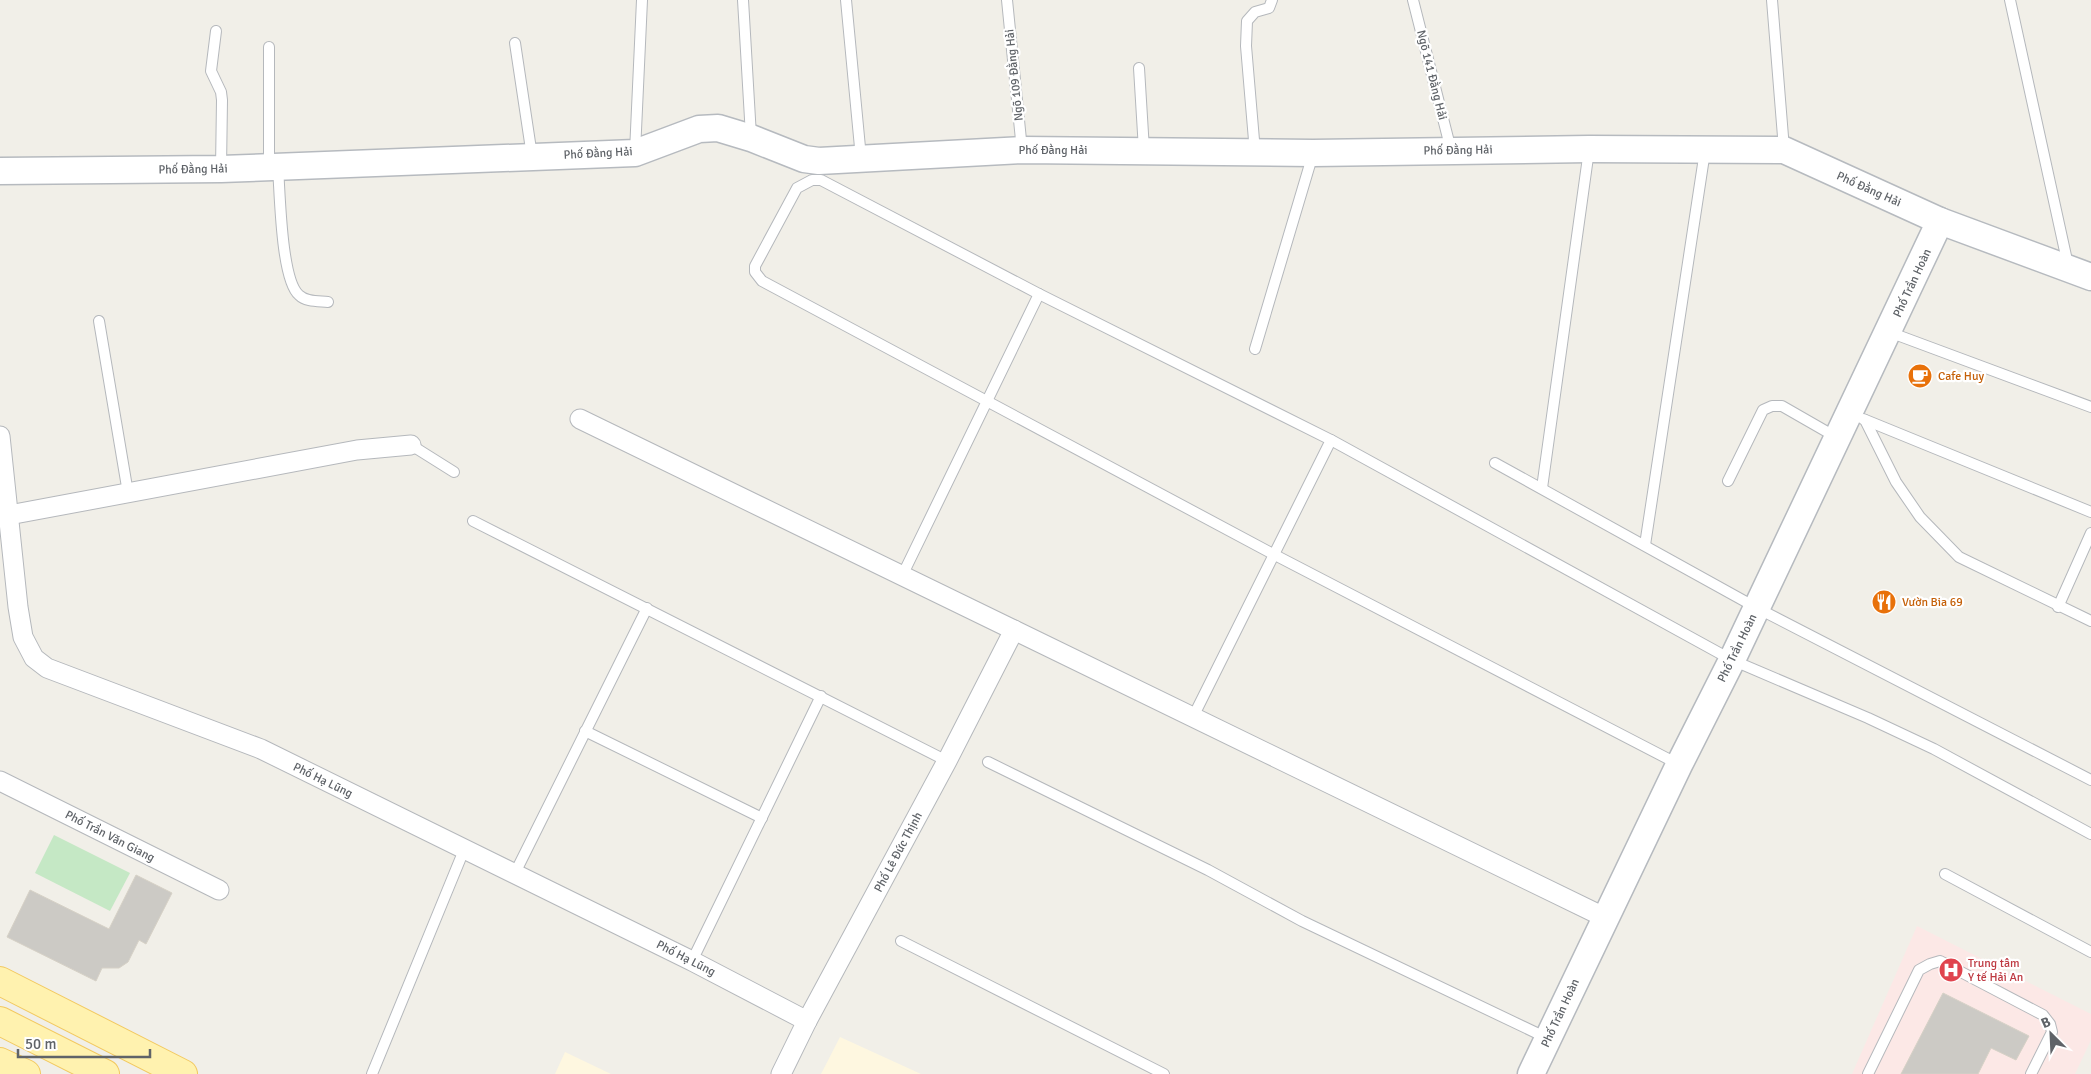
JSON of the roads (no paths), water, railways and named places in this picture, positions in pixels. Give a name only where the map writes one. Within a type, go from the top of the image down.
[{"type":"main road","points":[[0,981],[154,1068],[183,1074]]},
{"type":"main road","points":[[0,1021],[105,1074]]},
{"type":"main road","points":[[0,1062],[26,1074]]},
{"type":"street","name":"Phố Đằng Hải","points":[[0,172],[221,169],[635,152],[699,129],[718,128],[751,138],[804,159],[820,161],[1022,150],[1313,153],[1589,149],[1784,150],[1940,221],[2080,272]]},
{"type":"street","name":"Phố Trần Hoàn","points":[[1531,1074],[1838,438],[1857,417],[1889,332],[1940,221]]},
{"type":"street","points":[[580,420],[1606,918]]},
{"type":"street","name":"Phố Hạ Lũng","points":[[0,436],[18,607],[23,637],[34,658],[47,668],[261,749],[692,961],[807,1021]]},
{"type":"street","points":[[9,515],[357,450],[411,444]]},
{"type":"street","name":"Phố Lê Đức Thịnh","points":[[781,1074],[807,1021],[947,761],[1014,630]]},
{"type":"street","name":"Phố Trần Văn Giang","points":[[0,781],[219,890]]},
{"type":"lane","points":[[635,152],[642,0]]},
{"type":"lane","points":[[743,0],[751,138]]},
{"type":"lane","points":[[846,0],[861,159]]},
{"type":"lane","name":"Ngõ 109 Đằng Hải","points":[[1006,0],[1022,150]]},
{"type":"lane","points":[[1255,152],[1246,46],[1247,21],[1255,12],[1269,8],[1272,0]]},
{"type":"lane","name":"Ngõ 141 Đằng Hải","points":[[1413,0],[1451,150]]},
{"type":"lane","points":[[1772,0],[1784,150]]},
{"type":"lane","points":[[2010,0],[2080,272]]},
{"type":"lane","points":[[216,31],[211,70],[221,92],[222,100],[221,169]]},
{"type":"lane","points":[[515,43],[532,156]]},
{"type":"lane","points":[[269,47],[274,167],[290,280],[296,292],[305,300],[328,302]]},
{"type":"lane","points":[[1140,68],[1144,150]]},
{"type":"lane","points":[[1542,488],[1589,149]]},
{"type":"lane","points":[[1644,545],[1705,151]]},
{"type":"lane","points":[[1254,349],[1313,153]]},
{"type":"lane","points":[[1679,765],[1273,554],[762,281],[755,272],[754,266],[798,188],[812,180],[821,180],[1039,294],[1331,440],[1732,660],[1868,718],[1934,749],[2091,834]]},
{"type":"lane","points":[[902,576],[1039,294]]},
{"type":"lane","points":[[100,321],[128,493]]},
{"type":"lane","points":[[1889,332],[2091,407]]},
{"type":"lane","points":[[1728,481],[1763,410],[1772,406],[1782,406],[1838,438]]},
{"type":"lane","points":[[1857,417],[2091,512]]},
{"type":"lane","points":[[1857,417],[1896,482],[1920,517],[1940,540],[1959,557],[2091,621]]},
{"type":"lane","points":[[1193,717],[1331,440]]},
{"type":"lane","points":[[411,444],[454,472]]},
{"type":"lane","points":[[1496,463],[1757,608],[2091,780]]},
{"type":"lane","points":[[474,521],[947,761]]},
{"type":"lane","points":[[2058,606],[2091,533]]},
{"type":"lane","points":[[514,874],[647,608]]},
{"type":"lane","points":[[692,961],[821,696]]},
{"type":"lane","points":[[586,731],[762,818]]},
{"type":"lane","points":[[988,762],[1208,870],[1302,921],[1548,1038]]},
{"type":"lane","points":[[372,1074],[464,850]]},
{"type":"lane","points":[[1945,874],[2091,952]]},
{"type":"lane","points":[[902,941],[1164,1074]]},
{"type":"lane","points":[[1868,1074],[1919,970],[1930,964],[1940,962],[2043,1015],[2050,1024],[2052,1032],[2031,1074]]},
{"type":"place","name":"Cafe Huy","points":[[1920,376]]},
{"type":"place","name":"Vườn Bia 69","points":[[1884,602]]},
{"type":"place","name":"Trung tâm Y tế Hải An","points":[[1951,970]]}]
